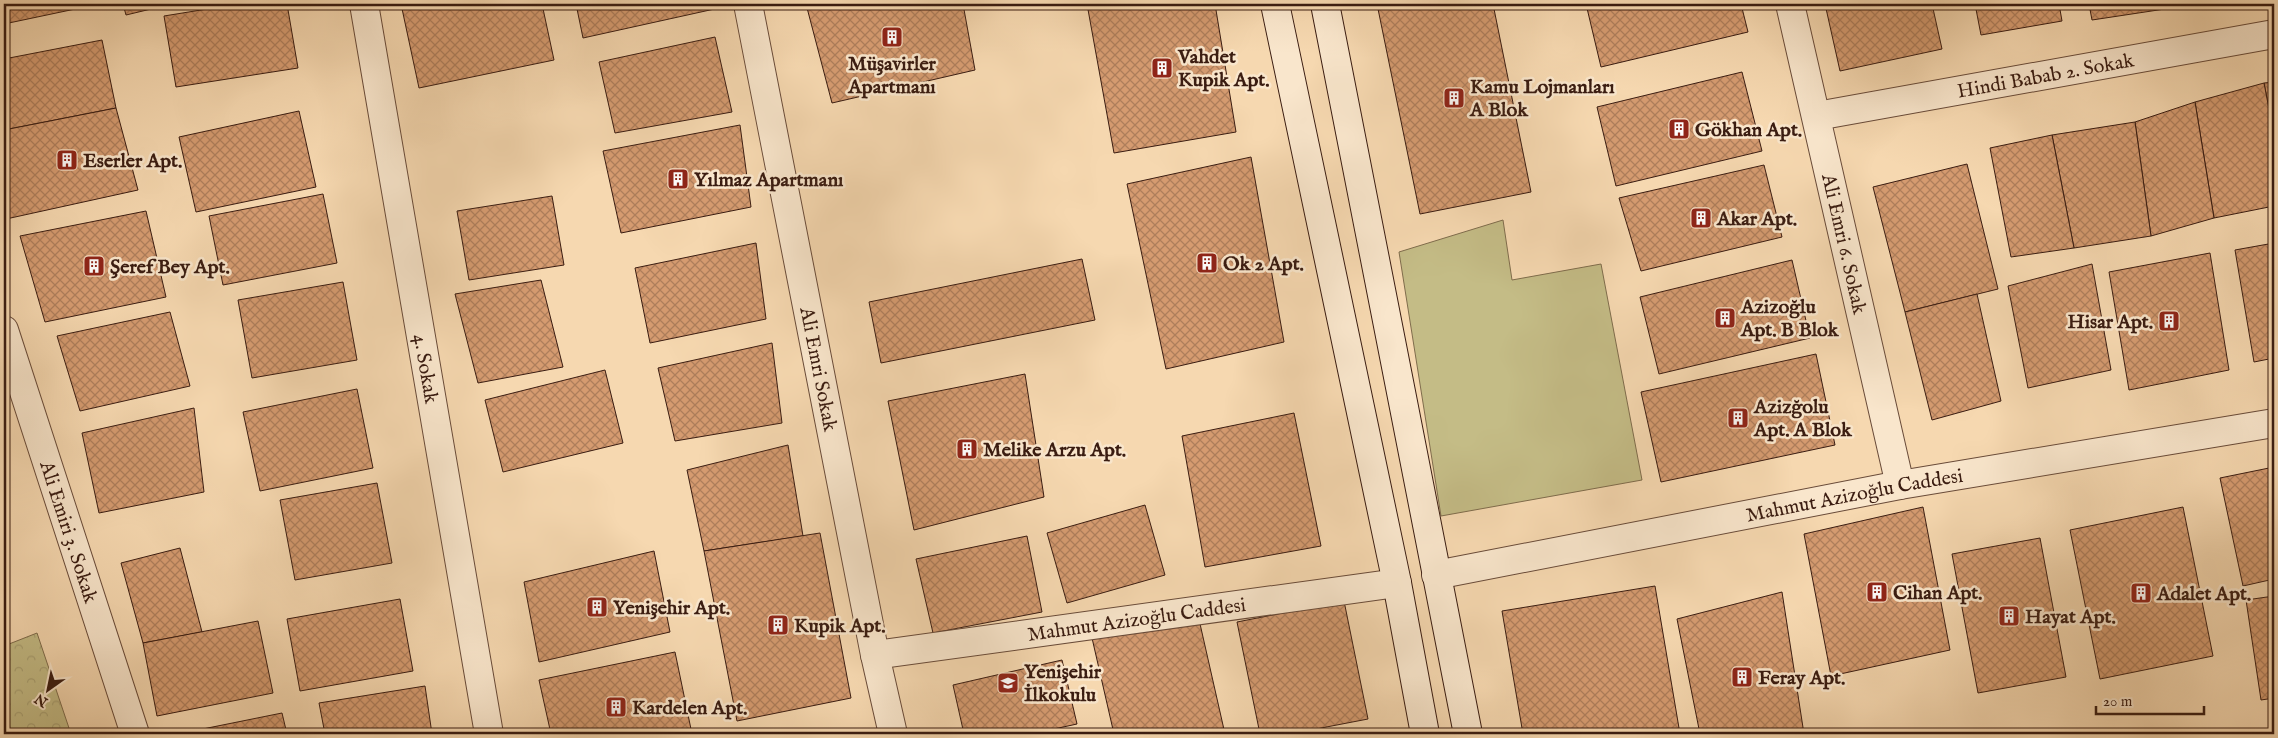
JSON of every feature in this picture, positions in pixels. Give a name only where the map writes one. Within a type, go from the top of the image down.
[{"type":"street","name":"4. Sokak","points":[[364,4],[489,734]]},
{"type":"street","name":"Ali Emri Sokak","points":[[748,4],[875,655],[893,734]]},
{"type":"street","points":[[1275,4],[1397,583],[1425,734]]},
{"type":"street","points":[[1325,4],[1468,734]]},
{"type":"street","name":"Ali Emri 6. Sokak","points":[[1790,4],[1900,485]]},
{"type":"street","name":"Hindi Babab 2. Sokak","points":[[1817,116],[2274,34]]},
{"type":"street","name":"Ali Emiri 3. Sokak","points":[[4,330],[135,734]]},
{"type":"street","name":"Mahmut Azizoğlu Caddesi","points":[[1436,575],[1900,485],[2274,423]]},
{"type":"street","name":"Mahmut Azizoğlu Caddesi","points":[[875,655],[1397,583]]},
{"type":"green space","points":[[1503,220],[1512,280],[1601,264],[1642,480],[1441,516],[1399,252]]},
{"type":"green space","points":[[37,633],[71,734],[4,734],[4,646]]},
{"type":"building","points":[[4,4],[99,4],[4,24]]},
{"type":"building","points":[[123,4],[172,4],[126,15]]},
{"type":"building","points":[[238,4],[287,4],[298,68],[176,87],[164,16]]},
{"type":"building","points":[[401,4],[542,4],[554,60],[419,88]]},
{"type":"building","points":[[576,4],[718,4],[719,8],[583,38]]},
{"type":"building","name":"Müşavirler Apartmanı","points":[[806,4],[963,4],[975,70],[832,103]]},
{"type":"building","name":"Vahdet Kupik Apt.","points":[[1087,4],[1215,4],[1236,132],[1114,153]]},
{"type":"building","name":"Kamu Lojmanları A Blok","points":[[1377,4],[1493,4],[1531,192],[1420,214]]},
{"type":"building","points":[[1586,4],[1741,4],[1748,32],[1601,67]]},
{"type":"building","points":[[1825,4],[1932,4],[1942,49],[1840,71]]},
{"type":"building","points":[[1975,4],[2059,4],[2062,21],[1981,35]]},
{"type":"building","points":[[2089,4],[2177,4],[2178,7],[2092,20]]},
{"type":"building","points":[[2200,4],[2216,4],[2200,7]]},
{"type":"building","points":[[715,37],[732,112],[615,133],[599,62]]},
{"type":"building","points":[[102,40],[116,108],[4,130],[4,59]]},
{"type":"building","name":"Gökhan Apt.","points":[[1742,72],[1762,151],[1616,186],[1597,107]]},
{"type":"building","points":[[2274,82],[2274,135],[2264,83]]},
{"type":"building","points":[[2264,83],[2274,135],[2274,206],[2214,218],[2195,102]]},
{"type":"building","points":[[2195,102],[2214,218],[2151,236],[2135,122]]},
{"type":"building","name":"Eserler Apt.","points":[[116,108],[138,190],[6,219],[4,212],[4,130]]},
{"type":"building","points":[[299,111],[316,187],[196,212],[179,137]]},
{"type":"building","points":[[2135,122],[2151,236],[2074,248],[2052,135]]},
{"type":"building","name":"Yılmaz Apartmanı","points":[[740,125],[751,207],[621,233],[603,151]]},
{"type":"building","points":[[2052,135],[2074,248],[2011,257],[1990,148]]},
{"type":"building","name":"Ok 2 Apt.","points":[[1251,157],[1284,342],[1166,369],[1127,184]]},
{"type":"building","points":[[1967,164],[1998,289],[1905,312],[1873,187]]},
{"type":"building","name":"Akar Apt.","points":[[1764,165],[1782,237],[1641,271],[1619,198]]},
{"type":"building","points":[[323,194],[337,263],[223,285],[209,216]]},
{"type":"building","points":[[552,196],[564,265],[469,280],[457,211]]},
{"type":"building","name":"Şeref Bey Apt.","points":[[146,211],[166,297],[45,322],[20,236]]},
{"type":"building","points":[[756,243],[766,319],[650,343],[635,268]]},
{"type":"building","points":[[2274,243],[2274,358],[2254,362],[2235,250]]},
{"type":"building","name":"Hisar Apt.","points":[[2210,253],[2229,370],[2129,390],[2109,272]]},
{"type":"building","points":[[1082,259],[1095,320],[881,363],[869,302]]},
{"type":"building","name":"Azizoğlu Apt. B Blok","points":[[1792,260],[1810,338],[1659,374],[1640,297]]},
{"type":"building","points":[[2092,264],[2111,370],[2028,388],[2008,286]]},
{"type":"building","points":[[541,280],[563,367],[478,383],[455,294]]},
{"type":"building","points":[[343,282],[357,360],[252,378],[238,300]]},
{"type":"building","points":[[1977,294],[2001,401],[1932,420],[1905,312]]},
{"type":"building","points":[[170,312],[190,386],[80,411],[57,336]]},
{"type":"building","points":[[772,343],[782,423],[675,441],[658,368]]},
{"type":"building","name":"Azizğolu Apt. A Blok","points":[[1816,354],[1835,445],[1661,482],[1641,392]]},
{"type":"building","points":[[605,370],[623,443],[503,472],[485,400]]},
{"type":"building","name":"Melike Arzu Apt.","points":[[1025,374],[1044,497],[914,530],[888,401]]},
{"type":"building","points":[[357,389],[373,468],[260,491],[243,412]]},
{"type":"building","points":[[194,408],[204,492],[99,513],[82,433]]},
{"type":"building","points":[[1294,413],[1321,546],[1205,567],[1182,436]]},
{"type":"building","points":[[788,445],[803,536],[704,551],[687,470]]},
{"type":"building","points":[[2274,467],[2274,579],[2243,586],[2220,478]]},
{"type":"building","points":[[377,483],[392,563],[295,580],[280,500]]},
{"type":"building","points":[[1145,505],[1165,575],[1067,603],[1047,533]]},
{"type":"building","name":"Cihan Apt.","points":[[1923,507],[1950,650],[1831,676],[1804,534]]},
{"type":"building","name":"Adalet Apt.","points":[[2183,507],[2213,656],[2100,679],[2070,530]]},
{"type":"building","name":"Kupik Apt.","points":[[820,533],[851,698],[737,721],[704,551]]},
{"type":"building","points":[[1027,536],[1042,612],[933,633],[916,559]]},
{"type":"building","name":"Hayat Apt.","points":[[2040,538],[2066,677],[1978,693],[1952,554]]},
{"type":"building","points":[[180,548],[202,632],[143,643],[121,563]]},
{"type":"building","name":"Yenişehir Apt.","points":[[654,551],[670,632],[539,662],[524,582]]},
{"type":"building","points":[[1655,586],[1680,734],[1523,734],[1502,611]]},
{"type":"building","name":"Feray Apt.","points":[[1782,592],[1804,734],[1700,734],[1677,619]]},
{"type":"building","points":[[2274,596],[2274,698],[2261,700],[2246,600]]},
{"type":"building","points":[[400,599],[413,671],[300,691],[287,619]]},
{"type":"building","points":[[1344,601],[1368,719],[1290,734],[1260,734],[1237,622]]},
{"type":"building","points":[[1198,615],[1225,734],[1114,734],[1092,638]]},
{"type":"building","points":[[258,621],[273,693],[157,716],[143,643]]},
{"type":"building","name":"Kardelen Apt.","points":[[675,652],[692,734],[551,734],[539,680]]},
{"type":"building","points":[[1062,660],[1077,724],[1031,734],[964,734],[953,685]]},
{"type":"building","points":[[425,686],[432,734],[325,734],[319,703]]},
{"type":"building","points":[[282,713],[287,734],[178,734]]},
{"type":"place","name":"Müşavirler Apartmanı","points":[[892,37]]},
{"type":"place","name":"Vahdet Kupik Apt.","points":[[1162,68]]},
{"type":"place","name":"Kamu Lojmanları A Blok","points":[[1454,98]]},
{"type":"place","name":"Gökhan Apt.","points":[[1679,129]]},
{"type":"place","name":"Eserler Apt.","points":[[67,160]]},
{"type":"place","name":"Yılmaz Apartmanı","points":[[678,179]]},
{"type":"place","name":"Akar Apt.","points":[[1701,218]]},
{"type":"place","name":"Ok 2 Apt.","points":[[1207,263]]},
{"type":"place","name":"Şeref Bey Apt.","points":[[94,266]]},
{"type":"place","name":"Azizoğlu Apt. B Blok","points":[[1725,318]]},
{"type":"place","name":"Hisar Apt.","points":[[2169,321]]},
{"type":"place","name":"Azizğolu Apt. A Blok","points":[[1738,418]]},
{"type":"place","name":"Melike Arzu Apt.","points":[[967,449]]},
{"type":"place","name":"Cihan Apt.","points":[[1877,592]]},
{"type":"place","name":"Adalet Apt.","points":[[2141,593]]},
{"type":"place","name":"Yenişehir Apt.","points":[[597,607]]},
{"type":"place","name":"Hayat Apt.","points":[[2009,616]]},
{"type":"place","name":"Kupik Apt.","points":[[778,625]]},
{"type":"place","name":"Feray Apt.","points":[[1742,677]]},
{"type":"place","name":"Yenişehir İlkokulu","points":[[1008,683]]},
{"type":"place","name":"Kardelen Apt.","points":[[616,707]]}]
